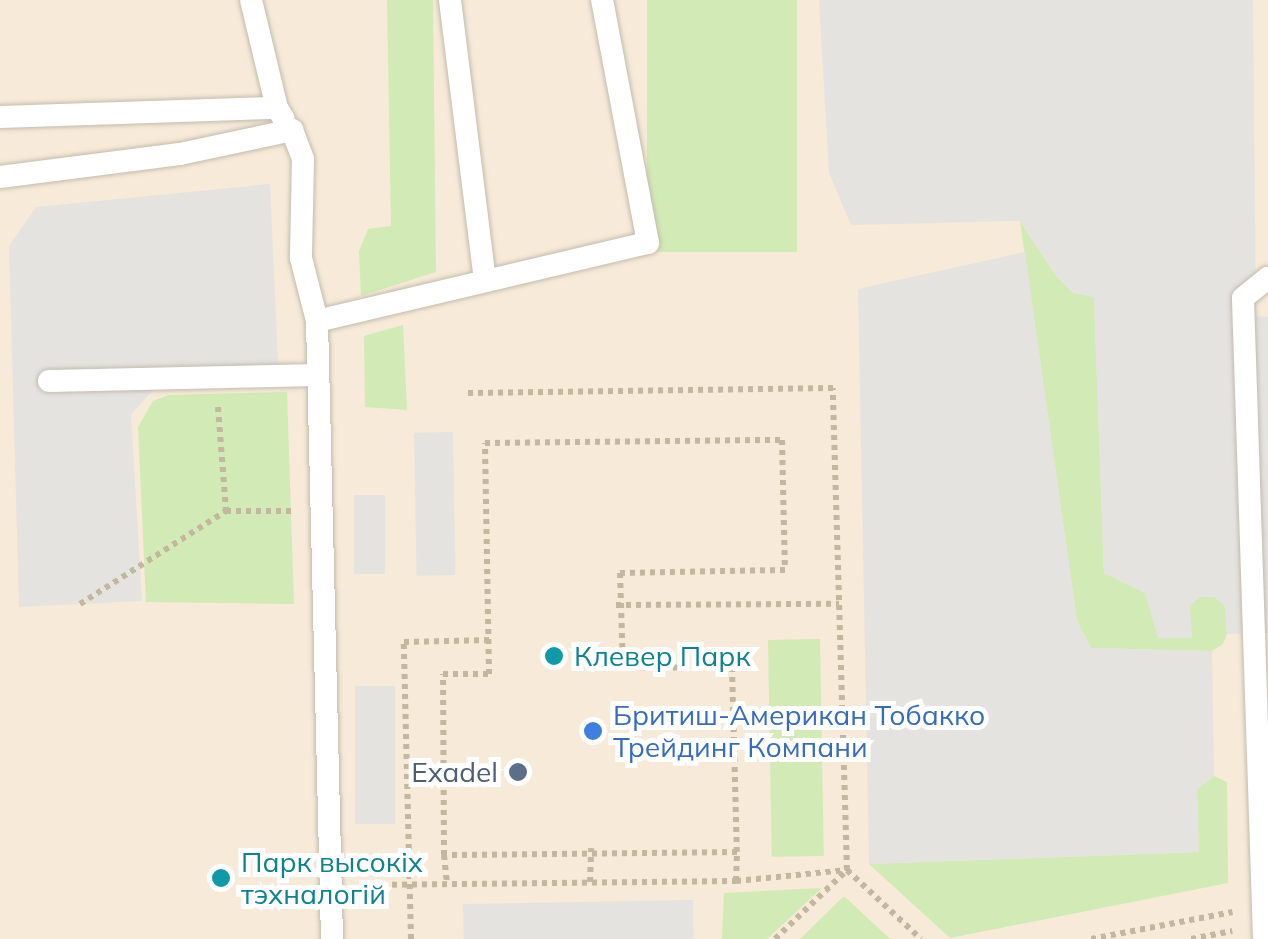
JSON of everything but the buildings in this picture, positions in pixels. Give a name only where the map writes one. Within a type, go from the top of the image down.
[{"type":"lane","points":[[251,0],[277,108],[292,130],[303,159],[301,258],[317,321],[332,939]]},
{"type":"lane","points":[[450,0],[485,281]]},
{"type":"lane","points":[[317,321],[648,243],[602,0]]},
{"type":"lane","points":[[0,117],[277,108]]},
{"type":"lane","points":[[0,177],[180,154],[292,130]]},
{"type":"lane","points":[[1264,939],[1243,298],[1268,278]]},
{"type":"lane","points":[[50,381],[318,376]]},
{"type":"path","points":[[468,392],[834,388],[846,870],[921,939]]},
{"type":"path","points":[[226,510],[218,407],[235,406]]},
{"type":"path","points":[[447,884],[442,674],[488,674],[486,444],[782,440],[785,570],[620,573],[622,668],[732,667],[736,881]]},
{"type":"path","points":[[80,604],[226,510],[323,512]]},
{"type":"path","points":[[618,606],[839,604]]},
{"type":"path","points":[[411,939],[404,642],[490,640]]},
{"type":"path","points":[[590,882],[591,851]]},
{"type":"path","points":[[444,854],[736,852]]},
{"type":"path","points":[[331,884],[736,881],[846,870]]},
{"type":"path","points":[[776,939],[846,870]]},
{"type":"path","points":[[1091,939],[1262,906]]},
{"type":"shaded area","points":[[0,0],[1268,0],[1268,939],[0,939]]},
{"type":"shaded area","points":[[819,0],[1253,0],[1256,316],[1268,317],[1268,633],[1227,634],[1225,606],[1215,597],[1199,597],[1190,606],[1192,638],[1158,638],[1145,593],[1104,573],[1094,297],[1073,293],[1057,277],[1020,221],[851,225],[829,173]]},
{"type":"shaded area","points":[[270,184],[279,384],[169,383],[150,393],[131,415],[142,601],[19,607],[9,246],[36,207]]},
{"type":"shaded area","points":[[1025,252],[1077,621],[1091,648],[1212,651],[1214,776],[1197,789],[1199,852],[869,864],[858,289]]},
{"type":"shaded area","points":[[453,432],[455,575],[417,576],[414,433]]},
{"type":"shaded area","points":[[354,495],[385,495],[385,574],[354,574]]},
{"type":"shaded area","points":[[355,686],[395,686],[395,824],[355,824]]},
{"type":"shaded area","points":[[693,900],[694,939],[464,939],[463,904]]},
{"type":"green space","points":[[387,0],[433,0],[436,272],[361,296],[359,251],[368,229],[391,226]]},
{"type":"green space","points":[[647,0],[797,0],[797,252],[647,252]]},
{"type":"green space","points":[[1020,221],[1057,277],[1094,297],[1104,573],[1145,593],[1190,605],[1199,597],[1215,597],[1225,606],[1227,634],[1223,644],[1212,651],[1091,648],[1077,621]]},
{"type":"green space","points":[[403,325],[407,410],[365,407],[364,336]]},
{"type":"green space","points":[[287,392],[294,604],[146,602],[138,427],[153,401],[169,395]]},
{"type":"green space","points":[[820,639],[824,856],[772,857],[768,640]]},
{"type":"green space","points":[[1214,776],[1227,782],[1228,883],[950,938],[869,864],[1198,852],[1197,789]]},
{"type":"green space","points":[[822,888],[767,939],[722,939],[724,893]]},
{"type":"green space","points":[[844,896],[890,939],[800,939]]},
{"type":"place","name":"Клевер Парк","points":[[554,656]]},
{"type":"place","name":"Бритиш-Американ Тобакко Трейдинг Компани","points":[[593,731]]},
{"type":"place","name":"Exadel","points":[[518,772]]},
{"type":"place","name":"Парк высокіх тэхналогій","points":[[221,878]]}]
